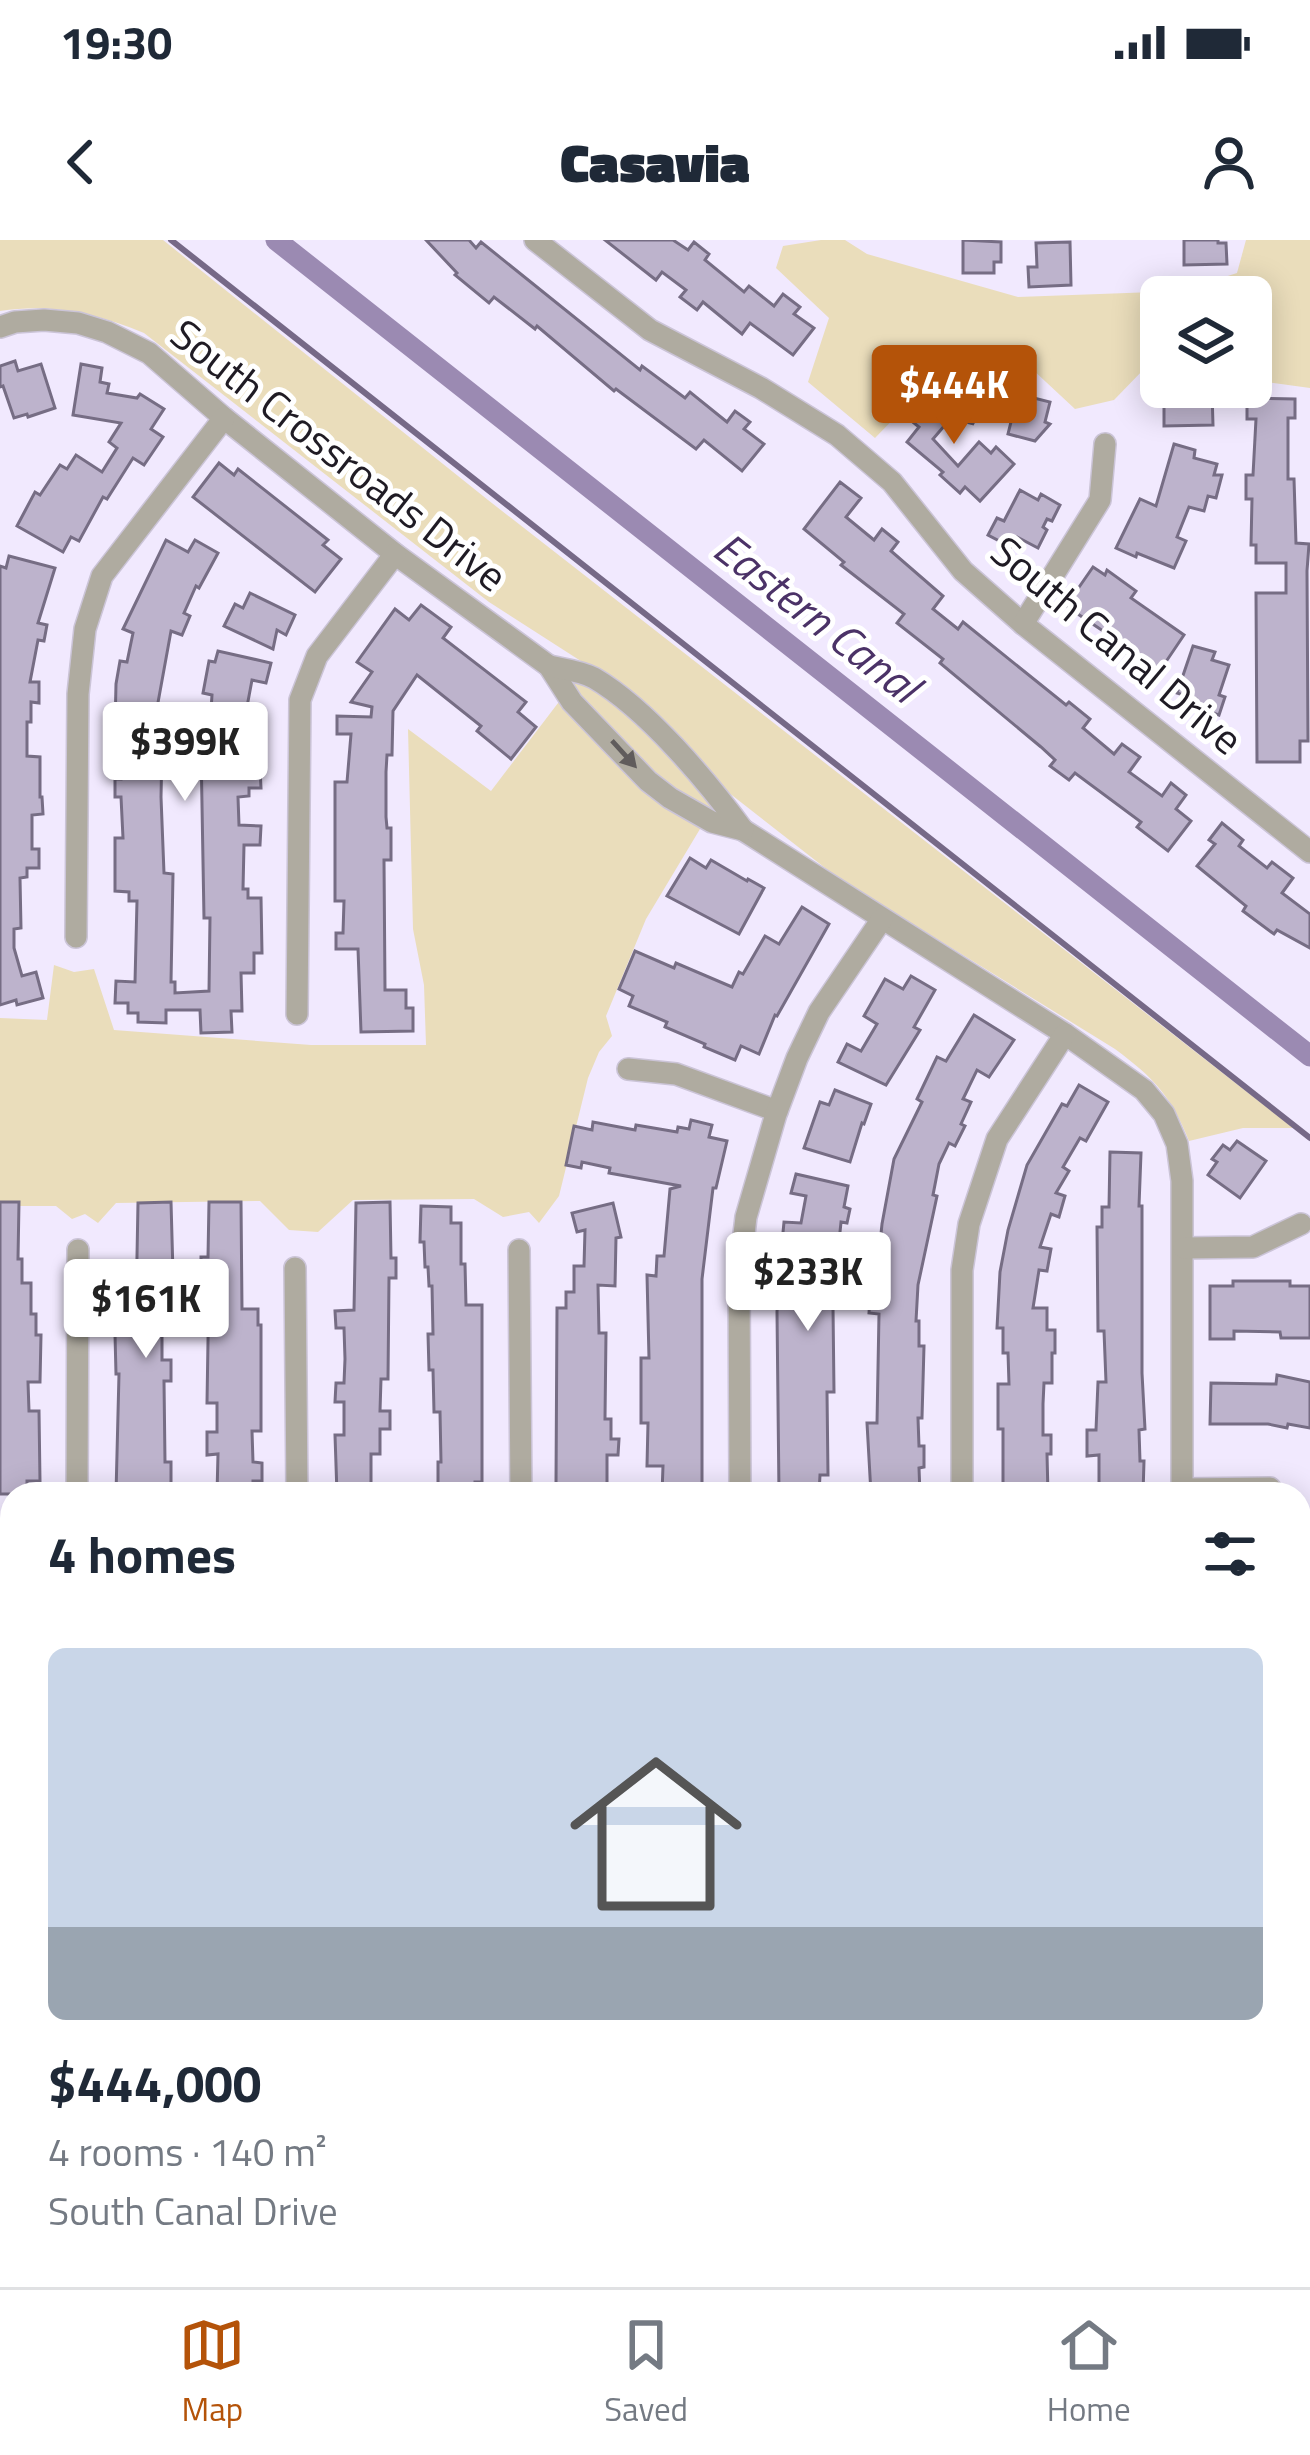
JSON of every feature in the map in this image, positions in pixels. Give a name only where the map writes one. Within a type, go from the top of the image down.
[{"type":"street","name":"South Canal Drive","points":[[535,240],[650,330],[761,388],[837,435],[892,482],[963,571],[1023,624],[1309,848]]},
{"type":"street","name":"South Crossroads Drive","points":[[0,326],[44,320],[79,323],[149,353],[395,554],[549,666],[572,701],[670,798],[700,816],[743,830],[1065,1034],[1144,1090],[1164,1114],[1177,1144],[1182,1181],[1183,1482]]},
{"type":"street","points":[[76,937],[78,694],[85,629],[102,576],[224,418]]},
{"type":"street","points":[[1023,624],[1100,500],[1105,444]]},
{"type":"street","points":[[297,1014],[300,700],[317,656],[395,554]]},
{"type":"street","name":"South Crossroads Drive","points":[[549,666],[591,676],[639,713],[702,776],[743,830]]},
{"type":"street","points":[[740,1482],[740,1277],[746,1217],[797,1058],[819,1012],[882,919]]},
{"type":"street","points":[[962,1482],[962,1270],[969,1224],[998,1139],[1065,1034]]},
{"type":"street","points":[[628,1069],[676,1074],[777,1111]]},
{"type":"street","points":[[1184,1248],[1253,1247],[1301,1224]]},
{"type":"street","points":[[77,1482],[78,1250]]},
{"type":"street","points":[[519,1250],[520,1482]]},
{"type":"street","points":[[295,1268],[296,1482]]},
{"type":"green space","points":[[0,240],[163,240],[488,500],[1293,1128],[1243,1128],[1189,1141],[1160,1089],[1115,1049],[838,878],[724,789],[646,919],[606,1016],[612,1036],[588,1078],[559,1196],[539,1223],[529,1212],[503,1217],[474,1199],[353,1200],[318,1232],[289,1230],[260,1201],[116,1203],[98,1223],[85,1214],[72,1219],[56,1206],[0,1206],[0,1018],[47,1020],[54,965],[74,972],[94,969],[114,1030],[311,1045],[426,1045],[424,985],[413,929],[408,729],[491,791],[587,665],[489,602],[144,333],[74,312],[0,311]]},
{"type":"green space","points":[[845,240],[867,254],[1018,297],[1140,293],[1140,373],[1114,400],[1075,409],[1017,355],[951,360],[875,438],[808,382],[829,318],[776,268],[783,246]]},
{"type":"green space","points":[[1246,240],[1310,240],[1310,388],[1272,383],[1272,276],[1228,276],[1237,273]]},
{"type":"building","points":[[426,240],[469,240],[476,248],[481,242],[640,370],[642,366],[685,398],[690,392],[727,422],[735,411],[750,422],[744,429],[764,444],[742,471],[704,440],[696,449],[614,391],[537,326],[535,329],[494,297],[489,303],[455,275]]},
{"type":"building","points":[[605,240],[673,240],[688,250],[694,242],[709,254],[705,260],[744,292],[749,286],[774,306],[783,294],[800,307],[794,314],[814,328],[793,355],[750,323],[742,334],[703,302],[697,310],[680,297],[686,290],[662,272],[656,280]]},
{"type":"building","points":[[963,240],[1001,242],[1001,262],[994,262],[994,273],[963,273]]},
{"type":"building","points":[[1184,240],[1226,243],[1227,264],[1184,265]]},
{"type":"building","points":[[1070,242],[1071,285],[1029,287],[1028,267],[1037,267],[1036,243]]},
{"type":"building","points":[[15,361],[18,371],[41,364],[55,408],[14,418],[0,387],[0,366]]},
{"type":"building","points":[[81,364],[102,368],[100,382],[109,384],[107,393],[137,398],[140,394],[164,409],[151,429],[163,437],[144,465],[133,458],[107,499],[103,497],[79,541],[71,537],[63,552],[17,526],[35,492],[40,495],[60,465],[67,469],[76,455],[102,472],[117,448],[109,442],[121,423],[73,415]]},
{"type":"building","points":[[927,386],[974,424],[951,418],[933,439],[958,466],[979,442],[991,453],[996,447],[1014,464],[980,501],[965,487],[960,493],[907,442],[919,427],[903,414]]},
{"type":"building","points":[[1018,394],[1050,402],[1045,422],[1050,424],[1035,441],[1008,434]]},
{"type":"building","points":[[1272,399],[1295,399],[1295,418],[1288,418],[1288,479],[1294,479],[1296,543],[1309,544],[1308,741],[1300,741],[1300,762],[1257,762],[1256,593],[1286,593],[1286,563],[1256,563],[1256,545],[1251,545],[1252,499],[1246,499],[1246,475],[1253,475],[1256,419],[1247,419],[1247,408],[1272,408]]},
{"type":"building","points":[[1164,408],[1212,408],[1213,425],[1164,426]]},
{"type":"building","points":[[1174,444],[1195,450],[1194,458],[1217,464],[1214,475],[1222,475],[1216,498],[1208,496],[1204,511],[1189,507],[1177,537],[1186,541],[1174,568],[1116,548],[1140,499],[1156,506]]},
{"type":"building","points":[[219,463],[234,475],[238,469],[328,540],[323,545],[341,559],[315,592],[193,497]]},
{"type":"building","points":[[840,482],[861,498],[846,517],[874,540],[882,529],[898,542],[891,551],[943,596],[933,609],[958,629],[963,622],[1066,705],[1069,702],[1090,719],[1083,728],[1114,754],[1122,744],[1140,757],[1129,772],[1162,796],[1171,783],[1186,795],[1176,809],[1191,821],[1168,851],[1137,827],[1141,822],[1075,773],[1069,780],[1050,766],[1055,760],[897,623],[904,614],[804,529]]},
{"type":"building","points":[[1020,490],[1038,500],[1041,494],[1060,505],[1052,521],[1047,519],[1038,548],[1017,537],[1011,547],[988,535],[997,518],[1004,521]]},
{"type":"building","points":[[166,540],[188,552],[195,540],[218,553],[184,613],[190,616],[182,635],[171,631],[157,708],[165,708],[165,726],[172,726],[171,749],[162,749],[161,797],[164,873],[173,874],[171,982],[175,982],[175,993],[209,991],[201,748],[202,725],[210,725],[212,695],[203,693],[209,661],[215,662],[218,651],[271,663],[266,683],[252,680],[246,712],[261,713],[260,733],[243,732],[241,769],[260,768],[261,788],[249,788],[249,796],[238,797],[239,825],[261,826],[260,845],[244,845],[243,889],[248,889],[248,898],[261,898],[262,953],[254,953],[254,973],[241,973],[242,1011],[231,1011],[232,1032],[201,1033],[200,1010],[166,1010],[166,1023],[138,1022],[138,1013],[128,1013],[128,1003],[115,1003],[116,981],[135,982],[137,901],[129,901],[129,892],[115,891],[115,838],[123,838],[121,797],[115,797],[115,779],[121,779],[122,727],[115,727],[116,684],[133,633],[123,629]]},
{"type":"building","points":[[9,556],[55,568],[38,623],[47,625],[44,641],[38,640],[30,682],[39,682],[39,703],[31,702],[31,722],[27,722],[27,756],[40,757],[43,814],[32,815],[32,849],[39,849],[39,868],[27,868],[27,877],[20,878],[21,928],[14,929],[22,976],[36,972],[43,998],[0,1005],[0,566],[6,568]]},
{"type":"building","points":[[1093,567],[1105,575],[1107,570],[1136,591],[1131,598],[1184,635],[1157,675],[1066,606]]},
{"type":"building","points":[[250,593],[295,615],[286,635],[277,630],[273,649],[224,626],[235,604],[243,608]]},
{"type":"building","points":[[421,605],[451,627],[443,638],[526,702],[518,712],[536,727],[511,759],[477,731],[481,726],[417,675],[393,711],[392,755],[387,755],[386,772],[391,860],[384,860],[385,990],[406,990],[406,1008],[413,1008],[413,1031],[361,1032],[358,949],[336,949],[336,933],[343,933],[344,901],[335,901],[335,782],[347,782],[351,734],[337,734],[337,716],[371,717],[372,707],[351,702],[372,672],[357,662],[395,609],[409,620]]},
{"type":"building","points":[[1193,646],[1215,652],[1212,660],[1229,665],[1219,695],[1225,697],[1219,715],[1194,707],[1196,699],[1177,693]]},
{"type":"building","points":[[1222,823],[1243,840],[1239,846],[1267,868],[1272,862],[1293,878],[1282,893],[1310,914],[1310,948],[1277,930],[1274,934],[1197,866],[1215,844],[1209,840]]},
{"type":"building","points":[[690,858],[706,868],[711,860],[764,888],[739,934],[667,896]]},
{"type":"building","points":[[802,907],[829,924],[775,1015],[759,1054],[741,1046],[735,1060],[704,1047],[665,1027],[667,1022],[629,1006],[633,996],[619,989],[635,951],[732,987],[765,936],[779,944]]},
{"type":"building","points":[[911,976],[935,990],[914,1027],[920,1030],[886,1085],[838,1062],[847,1044],[861,1051],[877,1024],[864,1016],[885,979],[903,989]]},
{"type":"building","points":[[974,1015],[1014,1040],[989,1077],[977,1070],[963,1099],[971,1102],[961,1124],[965,1126],[955,1146],[949,1143],[939,1164],[918,1285],[916,1321],[919,1346],[924,1346],[922,1418],[918,1418],[924,1467],[919,1468],[920,1482],[870,1482],[867,1423],[877,1423],[879,1314],[869,1313],[871,1282],[876,1282],[894,1159],[922,1102],[917,1099],[937,1057],[946,1061]]},
{"type":"building","points":[[1079,1085],[1108,1102],[1086,1141],[1080,1138],[1063,1167],[1069,1171],[1056,1193],[1065,1196],[1059,1217],[1051,1214],[1040,1247],[1051,1249],[1047,1271],[1039,1270],[1033,1308],[1047,1308],[1047,1330],[1055,1330],[1052,1383],[1044,1383],[1043,1435],[1051,1435],[1048,1482],[1003,1482],[998,1384],[1009,1384],[1003,1328],[997,1328],[1000,1272],[1027,1165],[1062,1104],[1067,1106]]},
{"type":"building","points":[[835,1090],[871,1104],[850,1162],[804,1148],[820,1102],[829,1105]]},
{"type":"building","points":[[691,1120],[712,1125],[709,1137],[727,1141],[713,1188],[702,1279],[702,1482],[662,1482],[663,1466],[647,1466],[648,1423],[641,1423],[641,1358],[649,1358],[647,1275],[656,1276],[657,1256],[664,1256],[670,1189],[681,1186],[609,1173],[610,1168],[582,1162],[581,1168],[566,1165],[574,1126],[592,1130],[593,1122],[635,1130],[636,1125],[677,1132],[678,1127],[689,1129]]},
{"type":"building","points":[[1237,1141],[1266,1161],[1240,1198],[1208,1175],[1223,1145],[1230,1150]]},
{"type":"building","points":[[1110,1152],[1141,1153],[1145,1429],[1139,1430],[1143,1482],[1099,1482],[1099,1455],[1087,1456],[1087,1430],[1096,1430],[1098,1382],[1106,1382],[1104,1331],[1098,1331],[1097,1227],[1102,1227],[1102,1207],[1109,1207]]},
{"type":"building","points":[[796,1174],[848,1186],[844,1207],[850,1209],[847,1223],[841,1222],[834,1291],[840,1292],[839,1307],[833,1307],[834,1392],[827,1392],[828,1475],[820,1475],[820,1482],[779,1482],[777,1312],[784,1222],[801,1223],[806,1196],[791,1193]]},
{"type":"building","points":[[0,1202],[19,1202],[18,1259],[22,1259],[22,1283],[31,1283],[31,1314],[36,1314],[36,1335],[41,1335],[40,1382],[28,1382],[29,1411],[39,1411],[40,1481],[0,1482]]},
{"type":"building","points":[[171,1202],[177,1302],[162,1302],[162,1360],[171,1360],[171,1381],[164,1381],[165,1462],[171,1462],[171,1482],[116,1482],[119,1374],[115,1334],[130,1334],[130,1309],[136,1309],[138,1203]]},
{"type":"building","points":[[209,1202],[241,1202],[242,1309],[258,1309],[261,1325],[261,1431],[252,1431],[253,1462],[262,1463],[262,1481],[217,1482],[218,1454],[207,1455],[207,1432],[217,1432],[217,1403],[207,1403],[209,1279],[201,1279],[201,1257],[208,1257]]},
{"type":"building","points":[[390,1202],[396,1278],[389,1278],[388,1379],[381,1379],[380,1411],[390,1411],[390,1429],[380,1429],[380,1454],[371,1454],[371,1482],[337,1482],[335,1435],[344,1435],[344,1402],[335,1402],[336,1383],[344,1383],[345,1359],[344,1328],[336,1328],[335,1311],[354,1310],[356,1203]]},
{"type":"building","points":[[613,1203],[621,1237],[616,1238],[615,1286],[598,1285],[599,1333],[606,1333],[605,1419],[611,1419],[611,1439],[619,1439],[618,1455],[607,1455],[607,1482],[556,1482],[557,1308],[566,1308],[566,1292],[574,1292],[574,1266],[584,1266],[585,1230],[577,1232],[572,1213]]},
{"type":"building","points":[[421,1206],[451,1207],[451,1223],[461,1223],[466,1305],[482,1305],[482,1482],[438,1482],[440,1412],[434,1412],[433,1370],[429,1370],[432,1286],[424,1242],[420,1242]]},
{"type":"building","points":[[1233,1281],[1290,1281],[1290,1286],[1310,1286],[1310,1338],[1234,1331],[1234,1339],[1210,1339],[1210,1286],[1233,1286]]},
{"type":"building","points":[[1277,1375],[1310,1382],[1310,1428],[1210,1424],[1211,1383],[1276,1384]]},
{"type":"waterway","points":[[171,240],[1310,1138]]},
{"type":"waterway","name":"Eastern Canal","points":[[276,240],[1310,1056]]}]
